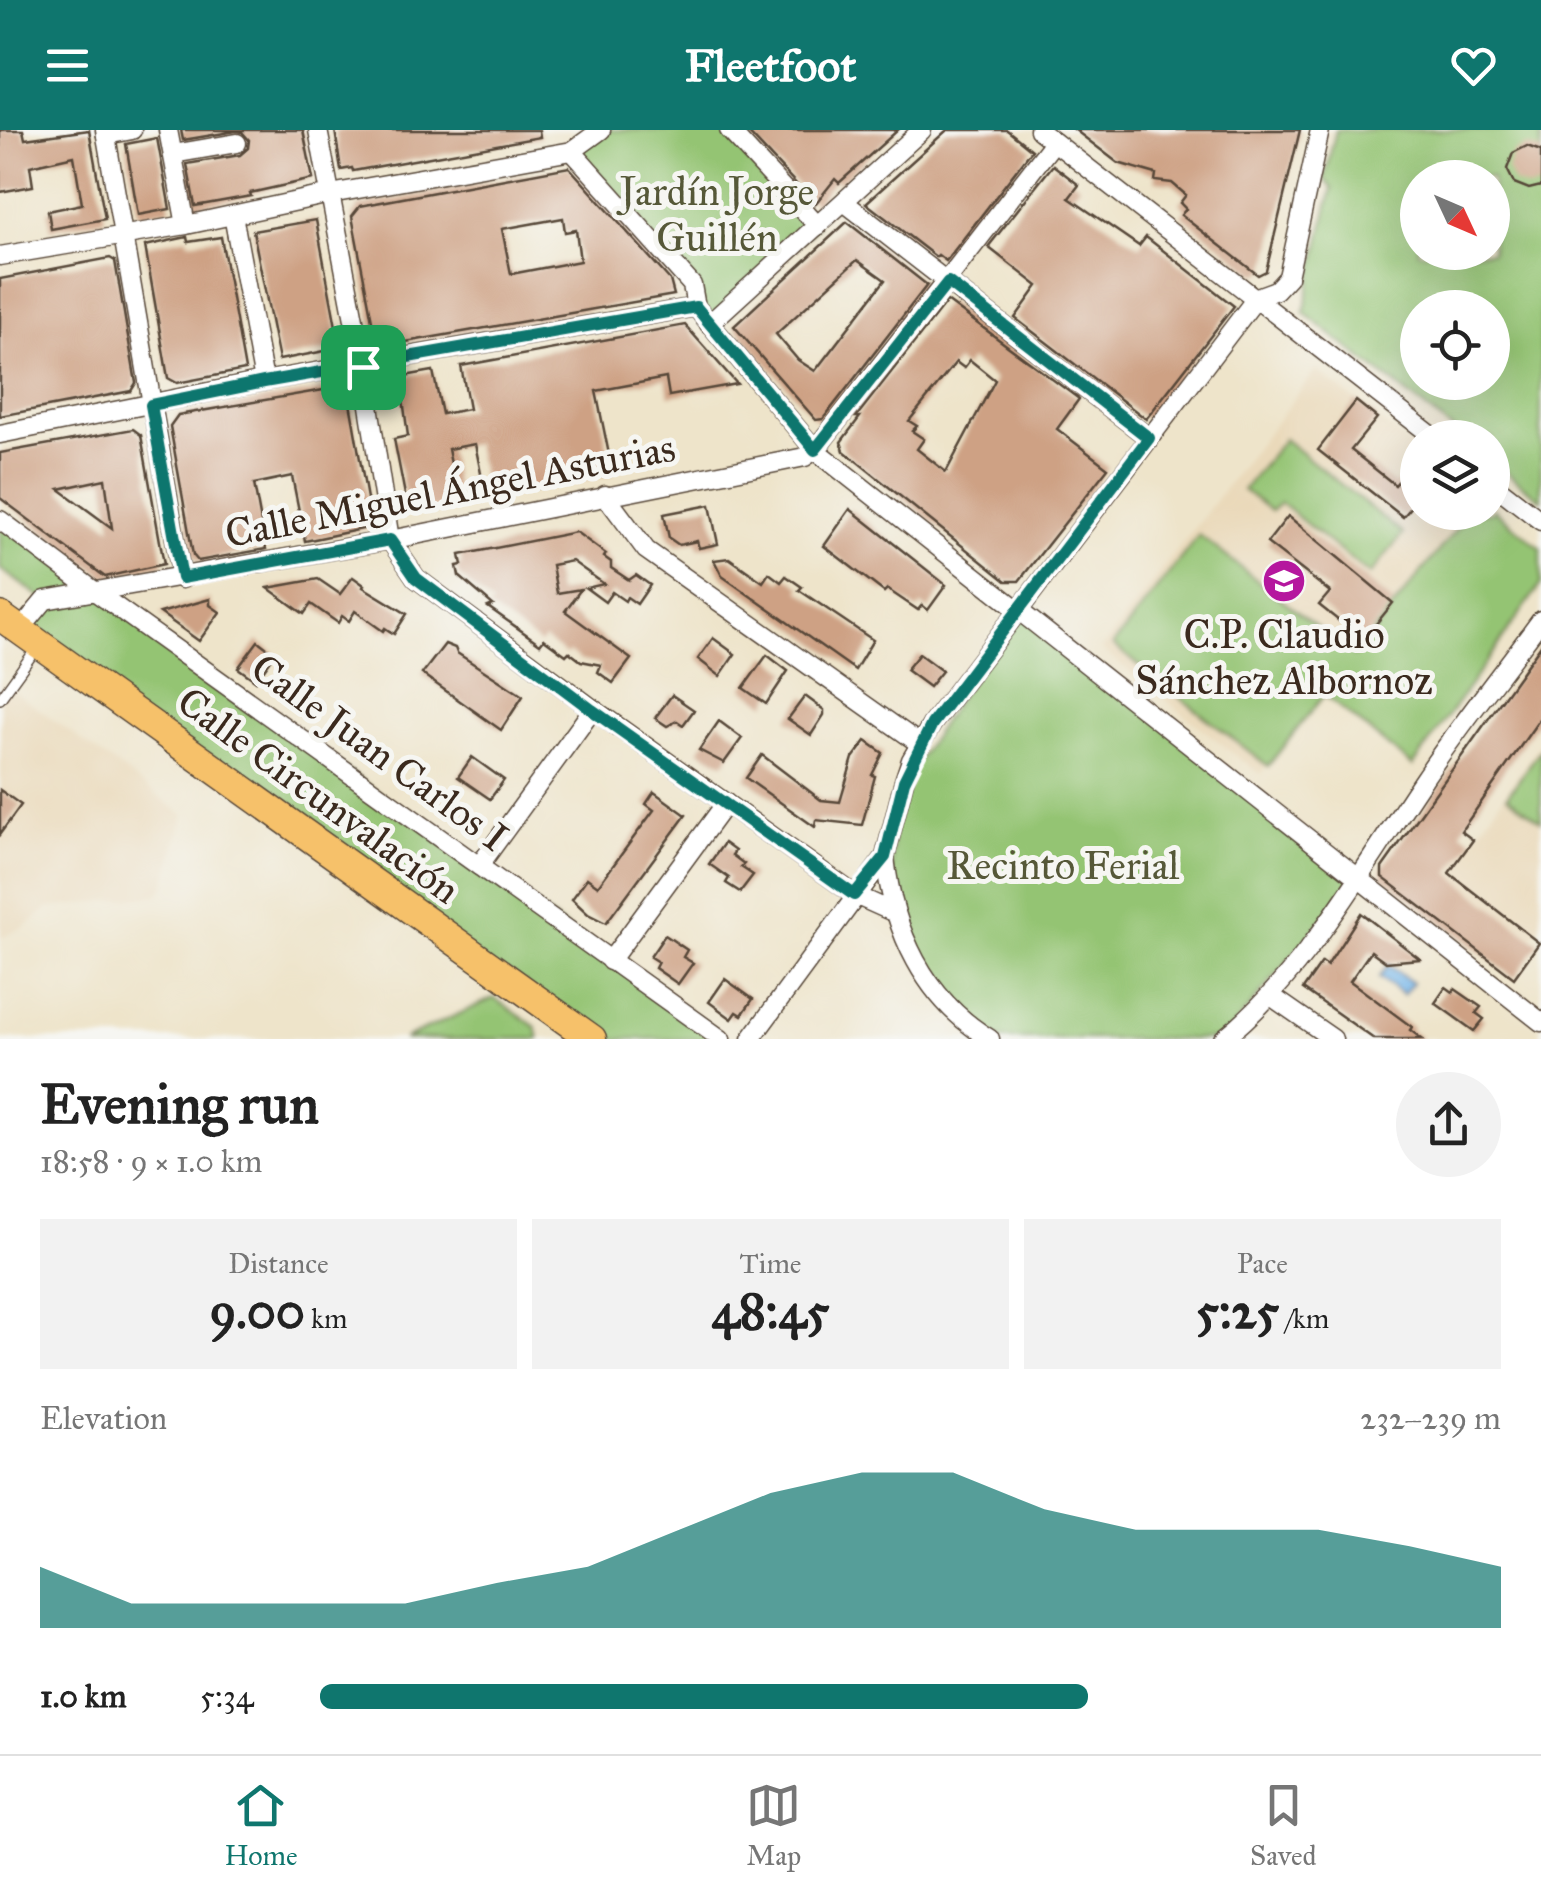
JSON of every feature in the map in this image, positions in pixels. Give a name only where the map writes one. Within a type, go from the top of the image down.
[{"type":"main road","name":"Calle Circunvalación","points":[[20,630],[592,1039]]},
{"type":"street","points":[[132,130],[106,132],[182,578]]},
{"type":"street","points":[[168,130],[186,225]]},
{"type":"street","points":[[318,130],[363,367],[390,540],[416,578],[592,710],[854,895],[895,914]]},
{"type":"street","points":[[0,256],[186,225],[330,194],[572,151],[601,130]]},
{"type":"street","points":[[729,130],[818,226]]},
{"type":"street","points":[[710,324],[922,130]]},
{"type":"street","points":[[990,1039],[968,1024],[928,982],[905,942],[895,914],[885,857],[904,781],[920,744],[1018,608],[1257,298],[1276,290],[1288,278],[1320,130]]},
{"type":"street","points":[[815,450],[948,282],[1047,136],[1412,420]]},
{"type":"street","points":[[173,154],[237,143]]},
{"type":"street","points":[[572,151],[692,285],[696,307],[815,450],[1541,1022]]},
{"type":"street","points":[[844,202],[1149,438]]},
{"type":"street","points":[[233,215],[264,382]]},
{"type":"street","points":[[0,434],[264,382],[696,307]]},
{"type":"street","name":"Calle Miguel Ángel Asturias","points":[[20,630],[45,600],[390,540],[804,457],[815,450]]},
{"type":"street","points":[[604,495],[646,550],[920,744]]},
{"type":"street","points":[[1510,497],[1541,521]]},
{"type":"street","name":"Calle Juan Carlos I","points":[[0,520],[721,1039]]},
{"type":"street","points":[[1223,1039],[1271,996],[1426,775],[1541,620]]},
{"type":"street","points":[[479,866],[592,710]]},
{"type":"street","points":[[610,962],[726,803]]},
{"type":"street","points":[[751,1039],[885,857]]},
{"type":"street","points":[[1271,996],[1332,1039]]},
{"type":"lane","points":[[0,699],[20,630]]},
{"type":"shaded area","name":"C.P. Claudio Sánchez Albornoz","points":[[1316,370],[1400,436],[1400,530],[1455,530],[1260,774],[1101,649]]},
{"type":"shaded area","points":[[0,681],[184,815],[164,887],[158,895],[48,908],[25,927],[0,938]]},
{"type":"shaded area","points":[[1541,743],[1541,925],[1507,972],[1425,908]]},
{"type":"green space","name":"Jardín Jorge Guillén","points":[[601,130],[729,130],[818,226],[709,324],[692,285],[572,151]]},
{"type":"green space","points":[[1336,130],[1541,130],[1541,500],[1510,475],[1510,420],[1440,420],[1415,400],[1510,400],[1510,290],[1400,290],[1400,388],[1304,313],[1332,187],[1324,179]]},
{"type":"green space","points":[[1284,439],[1403,534],[1370,575],[1280,503],[1271,511],[1243,490]]},
{"type":"green space","points":[[0,520],[721,1039],[592,1039],[20,630],[45,600],[0,569]]},
{"type":"green space","points":[[1510,523],[1541,548],[1541,584],[1413,766],[1324,695],[1268,766],[1113,645],[1199,535],[1354,656],[1455,530],[1510,530]]},
{"type":"green space","name":"Recinto Ferial","points":[[1018,607],[1358,877],[1223,1039],[990,1039],[939,995],[891,896],[893,818],[904,781]]},
{"type":"green space","points":[[1541,749],[1541,821],[1507,796]]},
{"type":"green space","points":[[494,998],[536,1027],[539,1039],[404,1039]]},
{"type":"water","points":[[1388,965],[1412,983],[1403,995],[1379,977]]},
{"type":"building","points":[[0,130],[23,130],[25,139],[89,130],[105,219],[51,229],[48,211],[82,204],[74,156],[30,166],[33,186],[0,192]]},
{"type":"building","points":[[181,130],[303,130],[313,179],[195,206],[187,164],[240,155],[248,148],[249,140],[236,131],[183,140]]},
{"type":"building","points":[[335,130],[539,130],[540,137],[353,171],[341,170]]},
{"type":"building","points":[[746,130],[898,130],[839,183],[835,179],[815,204]]},
{"type":"building","points":[[947,130],[1007,130],[1032,150],[946,261],[866,203]]},
{"type":"building","points":[[1075,130],[1300,130],[1266,271],[1258,275],[1181,215],[1186,209],[1180,203],[1186,195],[1172,183],[1155,181],[1156,174],[1118,163]]},
{"type":"building","points":[[157,138],[170,209],[138,215],[126,144]]},
{"type":"building","points":[[1527,146],[1541,151],[1541,186],[1529,189],[1514,183],[1510,175],[1513,153]]},
{"type":"building","points":[[1053,165],[1079,185],[1069,198],[1139,246],[1146,237],[1234,306],[1146,419],[1015,318],[1038,286],[988,247]]},
{"type":"building","points":[[569,167],[670,280],[674,295],[377,347],[352,216],[360,206]],"holes":[[[563,218],[565,232],[576,230],[580,261],[511,274],[502,229]]]},
{"type":"building","points":[[316,220],[340,348],[279,360],[253,231]]},
{"type":"building","points":[[847,222],[927,285],[823,419],[816,420],[734,326]],"holes":[[[857,260],[885,280],[815,371],[798,360],[776,334]]]},
{"type":"building","points":[[187,237],[188,242],[221,237],[245,370],[177,383],[168,378],[145,246]]},
{"type":"building","points":[[110,258],[115,261],[136,383],[131,391],[0,416],[0,279]]},
{"type":"building","points":[[947,301],[1079,399],[1057,429],[1108,468],[1019,581],[1006,581],[844,451],[841,442],[860,417],[856,417]],"holes":[[[970,360],[995,380],[946,472],[917,449],[924,439],[912,431],[917,426],[909,421],[956,362],[964,368]]]},
{"type":"building","points":[[685,325],[737,384],[669,396],[666,378],[596,391],[613,474],[486,498],[475,444],[448,449],[459,504],[417,511],[407,505],[394,439],[408,436],[403,399],[387,402],[382,380],[433,371],[442,414],[469,409],[461,366]]},
{"type":"building","points":[[347,386],[372,527],[305,541],[292,476],[254,484],[266,549],[198,561],[193,555],[170,426],[178,415]]},
{"type":"building","points":[[1356,401],[1377,418],[1351,450],[1395,485],[1400,479],[1400,515],[1318,450]]},
{"type":"building","points":[[133,429],[141,435],[164,564],[105,577],[0,498],[0,453]],"holes":[[[105,479],[112,528],[59,489]]]},
{"type":"building","points":[[710,505],[718,544],[699,548],[697,541],[679,545],[669,538],[664,514]]},
{"type":"building","points":[[850,509],[946,585],[928,610],[922,605],[918,610],[887,589],[884,592],[824,546]]},
{"type":"building","points":[[1288,516],[1393,603],[1363,640],[1319,605],[1330,592],[1267,543]]},
{"type":"building","points":[[576,532],[606,554],[611,568],[629,580],[636,575],[650,585],[637,604],[612,592],[605,602],[586,588],[604,584],[572,561],[552,565],[557,593],[581,589],[565,611],[631,659],[613,683],[598,672],[601,665],[581,661],[569,652],[566,655],[544,639],[540,644],[488,607],[493,605],[459,576],[460,555]]},
{"type":"building","points":[[729,558],[763,582],[769,573],[781,582],[786,576],[802,587],[799,590],[873,640],[855,670],[722,576],[714,560]]},
{"type":"building","points":[[353,577],[407,614],[394,634],[385,628],[383,631],[355,611],[349,621],[342,616],[338,623],[311,604],[304,614],[268,588],[318,579],[340,594]]},
{"type":"building","points":[[210,599],[210,605],[220,612],[199,641],[160,613]]},
{"type":"building","points":[[713,638],[735,654],[720,676],[698,659]]},
{"type":"building","points":[[258,641],[275,654],[256,681],[238,668]]},
{"type":"building","points":[[445,644],[523,696],[501,730],[422,674]]},
{"type":"building","points":[[1541,645],[1541,717],[1461,831],[1473,840],[1449,873],[1539,943],[1514,978],[1382,877],[1382,868]]},
{"type":"building","points":[[919,654],[942,671],[929,687],[906,670]]},
{"type":"building","points":[[767,655],[788,671],[766,704],[743,688]]},
{"type":"building","points":[[672,695],[694,710],[683,725],[677,721],[667,726],[655,718]]},
{"type":"building","points":[[805,696],[824,710],[811,735],[788,719]]},
{"type":"building","points":[[719,721],[742,738],[724,763],[699,750]]},
{"type":"building","points":[[866,741],[883,753],[872,775],[875,776],[862,825],[816,820],[815,827],[746,778],[762,755],[821,800],[840,802],[853,758]]},
{"type":"building","points":[[472,757],[504,780],[490,799],[458,777]]},
{"type":"building","points":[[0,790],[21,805],[0,834]]},
{"type":"building","points":[[654,792],[686,815],[606,923],[588,914],[572,899],[587,878],[598,886],[654,810],[646,804]]},
{"type":"building","points":[[724,843],[735,851],[732,855],[744,864],[741,867],[753,875],[740,892],[726,883],[729,878],[709,864]]},
{"type":"building","points":[[1361,913],[1420,959],[1386,962],[1371,951],[1350,981],[1412,1027],[1410,1030],[1422,1039],[1374,1039],[1303,989],[1322,962],[1327,966]]},
{"type":"building","points":[[665,935],[687,950],[683,957],[693,963],[678,984],[655,968],[658,962],[650,957]]},
{"type":"building","points":[[725,979],[753,999],[742,1015],[737,1012],[732,1019],[709,1002]]},
{"type":"building","points":[[1446,987],[1481,1007],[1476,1013],[1484,1019],[1474,1031],[1435,1003]]},
{"type":"place","name":"C.P. Claudio Sánchez Albornoz","points":[[1284,581]]},
{"type":"route","points":[[948,282],[1149,438],[932,724],[904,781],[885,857],[854,895],[592,710],[416,578],[390,540],[182,578],[151,405],[363,367],[696,307],[815,450],[948,282]]}]
